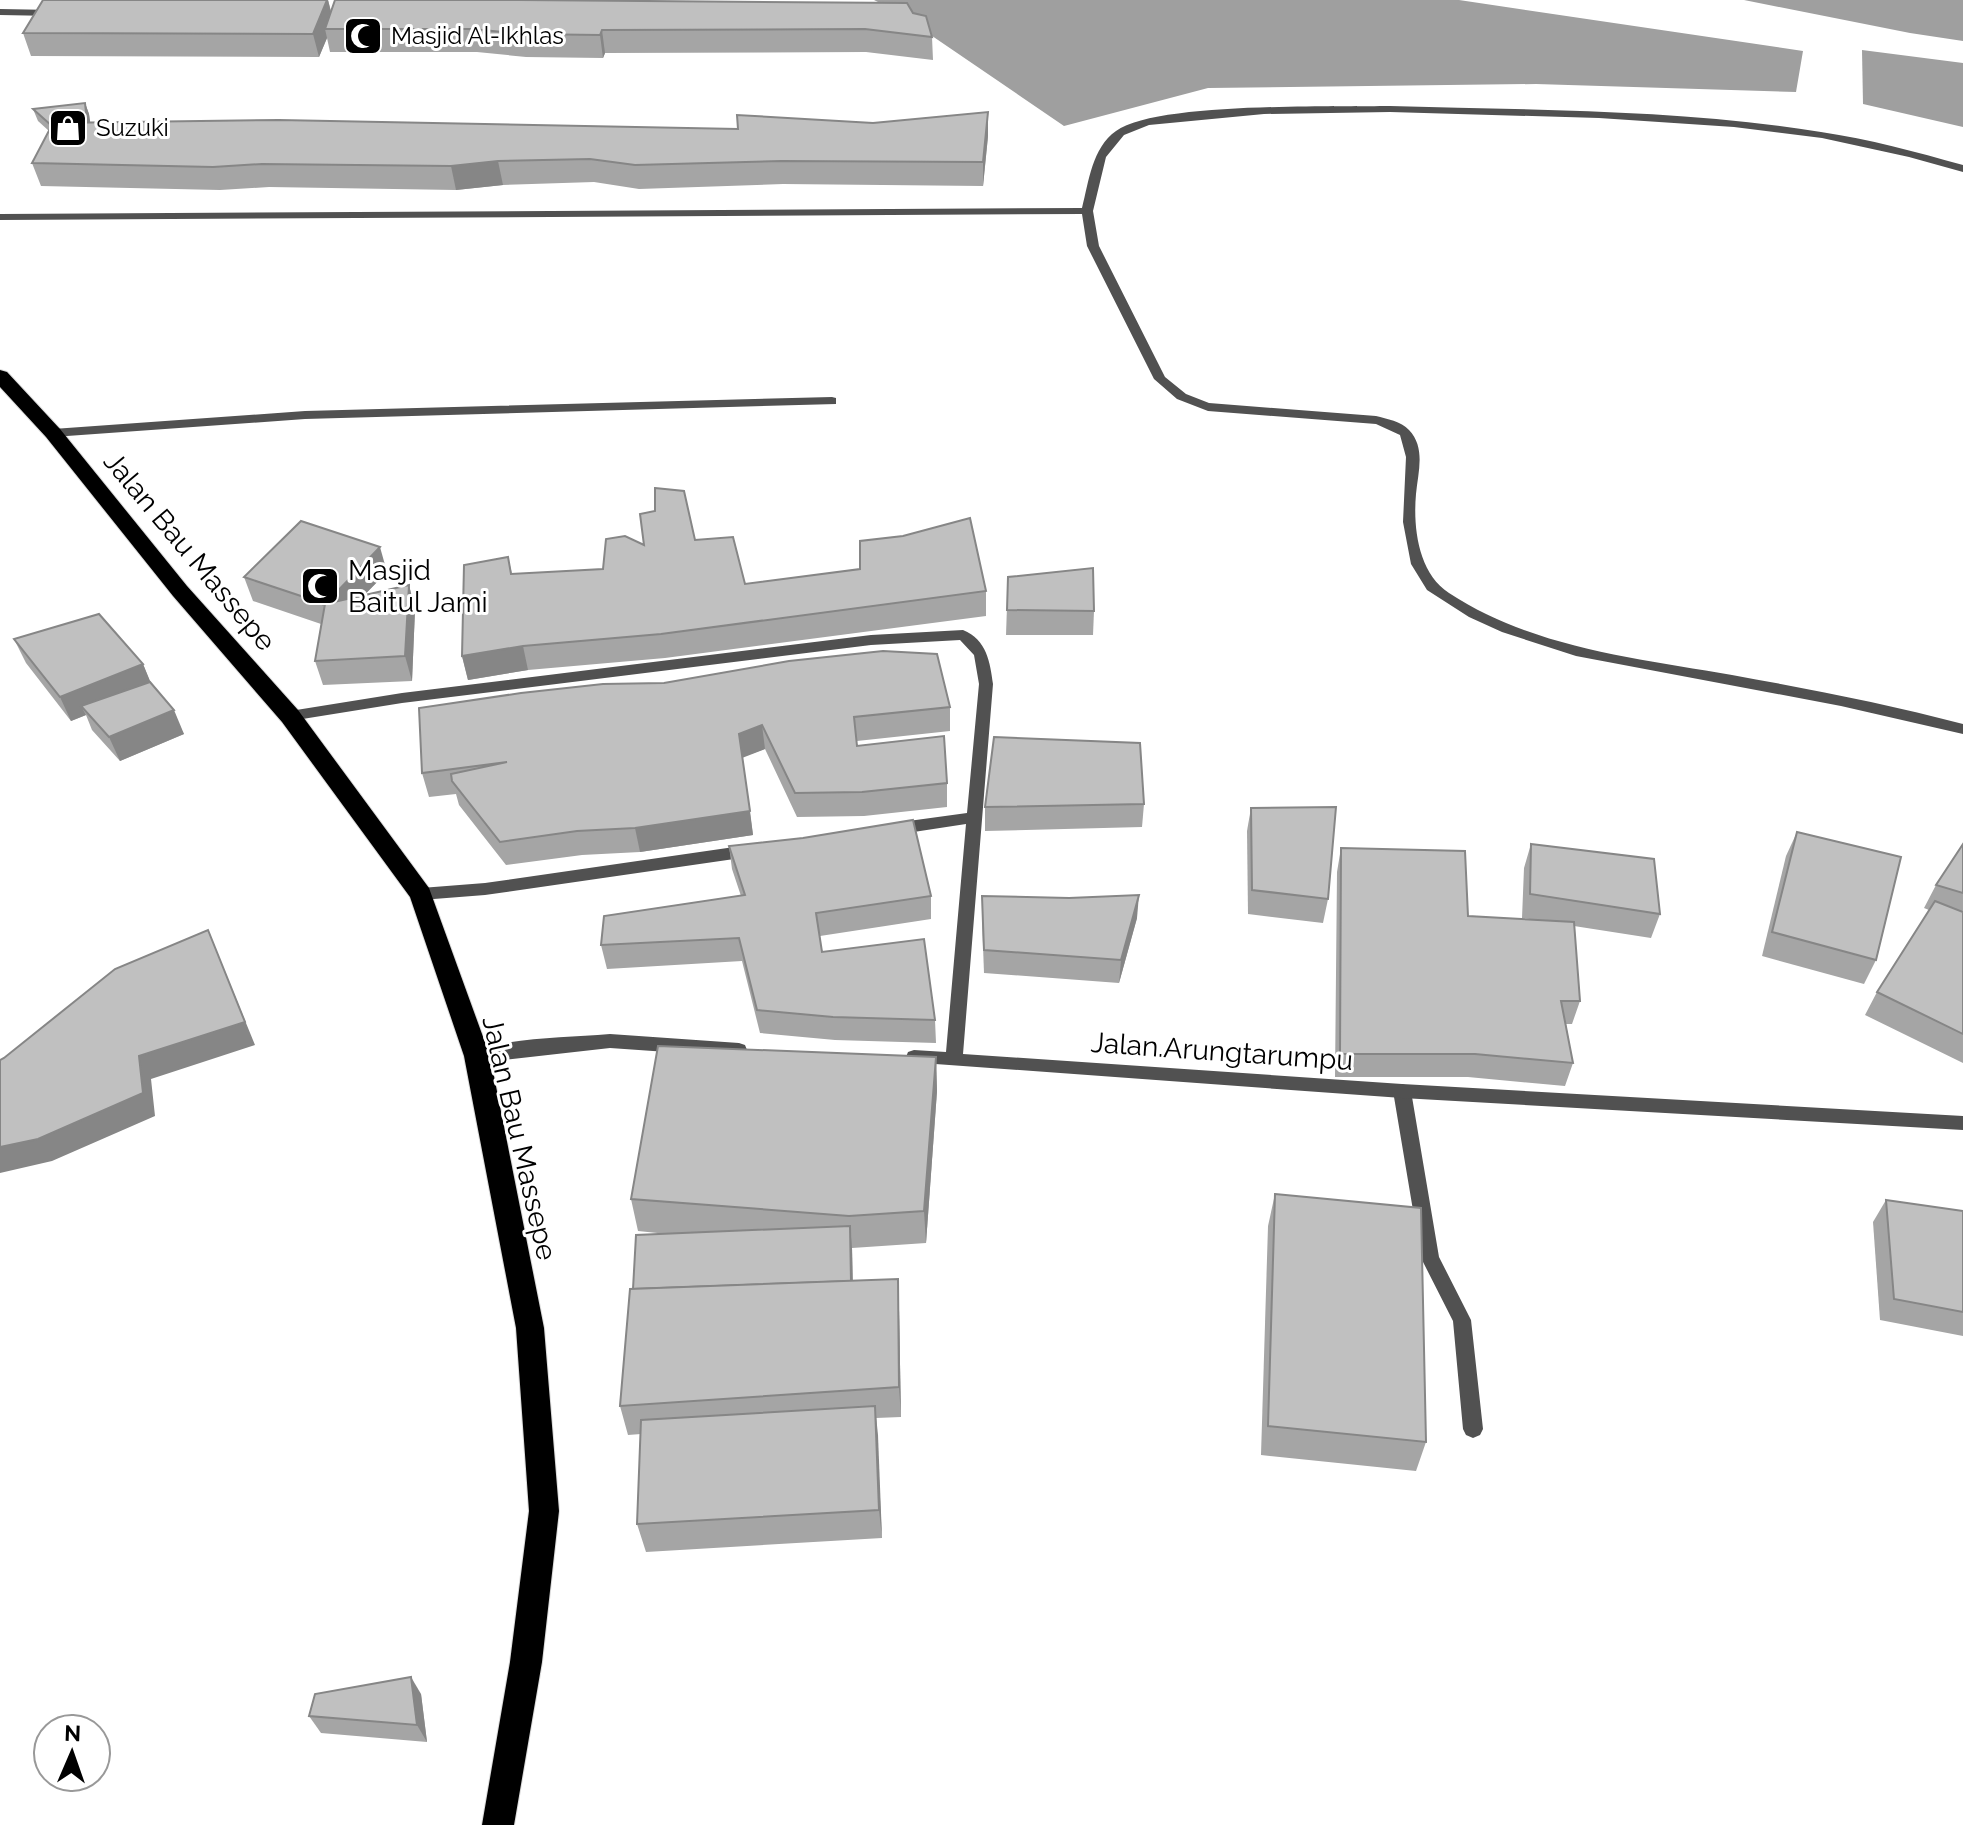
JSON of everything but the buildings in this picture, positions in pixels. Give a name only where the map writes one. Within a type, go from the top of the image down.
[{"type":"highway","name":"Jalan Bau Massepe","points":[[0,376],[53,433],[180,591],[290,716],[421,894],[477,1056],[530,1328],[544,1511],[526,1662],[498,1825]]},
{"type":"street","points":[[0,12],[64,13]]},
{"type":"street","points":[[1963,169],[1822,135],[1734,124],[1599,115],[1390,109],[1264,111],[1147,122],[1120,133],[1101,156],[1087,211],[1093,246],[1160,379],[1174,393],[1186,401],[1208,407],[1376,420],[1397,426],[1405,433],[1413,449],[1409,500],[1414,551],[1422,573],[1438,593],[1543,645],[1605,659],[1777,688],[1963,729]]},
{"type":"street","points":[[0,217],[1087,211]]},
{"type":"street","points":[[53,433],[305,415],[832,401]]},
{"type":"street","points":[[290,716],[402,698],[871,640],[963,635],[981,653],[986,684],[954,1058]]},
{"type":"street","points":[[881,831],[976,817]]},
{"type":"street","points":[[421,894],[485,889],[770,848]]},
{"type":"street","points":[[477,1056],[610,1041],[759,1051]]},
{"type":"street","name":"Jalan.Arungtarumpu","points":[[894,1056],[1402,1091],[1963,1123]]},
{"type":"street","points":[[1402,1091],[1430,1258],[1462,1320],[1473,1429]]},
{"type":"shaded area","points":[[874,0],[1459,0],[1803,51],[1796,92],[1536,84],[1208,88],[1064,126],[894,10]]},
{"type":"shaded area","points":[[1744,0],[1963,0],[1963,41],[1910,33]]},
{"type":"shaded area","points":[[1862,50],[1963,63],[1963,127],[1863,104]]},
{"type":"place","name":"Masjid Al-Ikhlas","points":[[363,36]]},
{"type":"place","name":"Suzuki","points":[[68,128]]},
{"type":"place","name":"Masjid Baitul Jami","points":[[320,586]]}]
